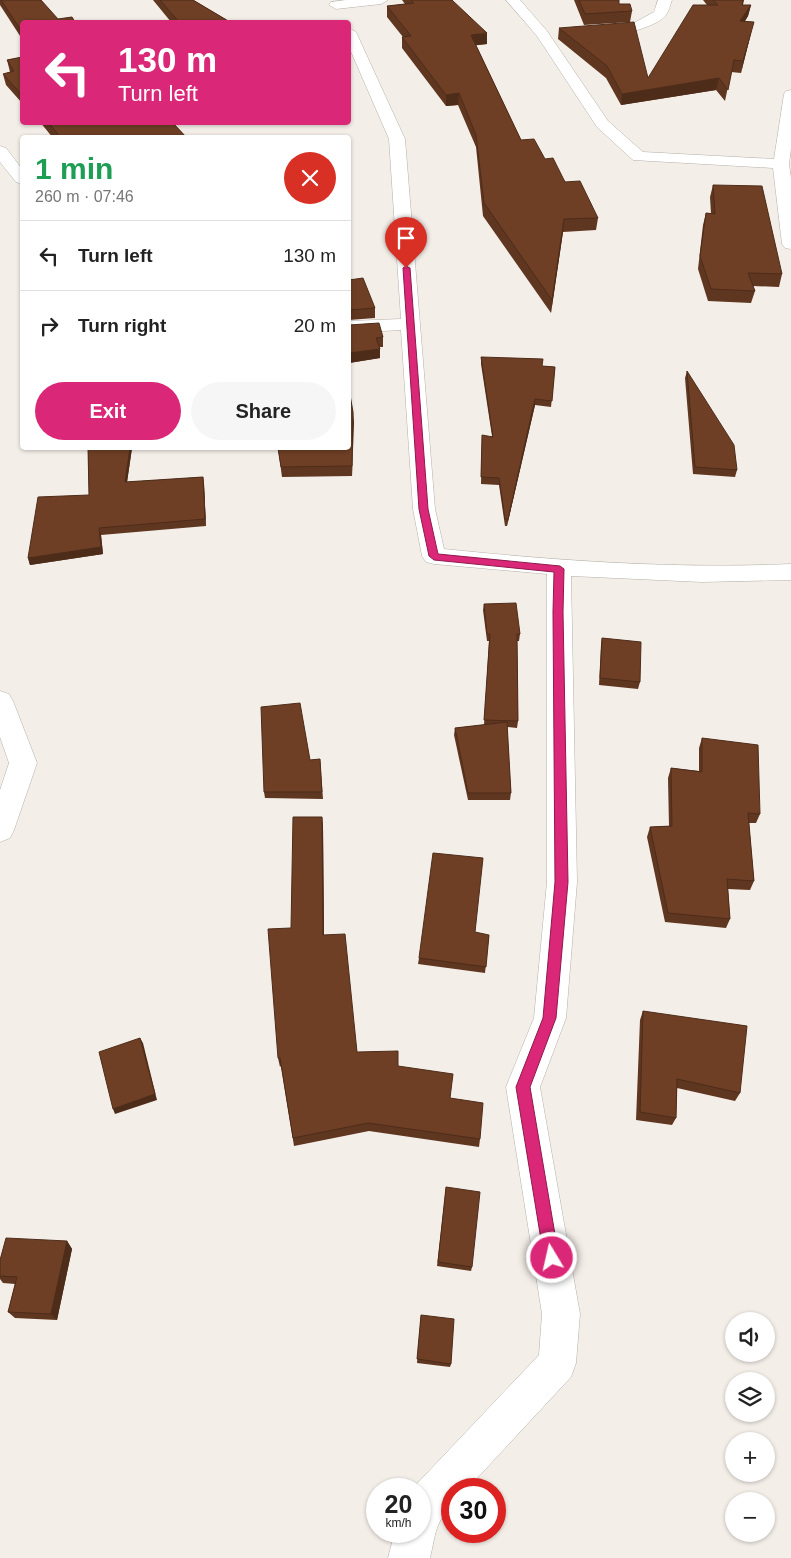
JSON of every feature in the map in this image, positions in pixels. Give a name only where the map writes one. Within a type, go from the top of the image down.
[{"type":"street","points":[[336,6],[381,0]]},
{"type":"street","points":[[514,0],[542,34],[602,124],[639,157],[781,164]]},
{"type":"street","points":[[588,31],[635,28],[660,14],[665,0]]},
{"type":"street","points":[[542,34],[560,33]]},
{"type":"street","points":[[351,36],[397,139],[424,509],[434,556],[560,569],[746,574],[791,572]]},
{"type":"street","points":[[791,94],[781,164],[791,244]]},
{"type":"street","points":[[0,151],[20,177]]},
{"type":"street","points":[[351,327],[410,324]]},
{"type":"street","points":[[431,1498],[557,1363],[561,1314],[523,1087],[550,1018],[562,882],[558,612],[560,569]]},
{"type":"street","points":[[0,701],[23,763],[0,830]]},
{"type":"street","points":[[409,1558],[413,1543]]},
{"type":"building","points":[[1,0],[41,0],[58,19],[72,17],[74,20],[20,20],[20,29]]},
{"type":"building","points":[[160,0],[193,0],[227,20],[177,20]]},
{"type":"building","points":[[411,0],[452,0],[487,33],[471,35],[521,140],[534,139],[545,159],[553,158],[565,182],[580,181],[598,218],[564,219],[552,300],[484,203],[476,135],[459,93],[446,95],[402,37],[411,36],[387,6],[414,3]]},
{"type":"building","points":[[579,0],[619,0],[619,4],[630,4],[632,11],[585,14]]},
{"type":"building","points":[[713,0],[743,0],[742,5],[751,5],[740,21],[754,22],[743,61],[734,60],[728,90],[719,78],[622,94],[607,66],[559,28],[634,22],[648,78],[693,5],[718,5]]},
{"type":"building","points":[[20,57],[20,93],[3,74],[14,71],[7,60]]},
{"type":"building","points":[[50,125],[175,125],[184,135],[59,135]]},
{"type":"building","points":[[713,185],[762,186],[782,274],[748,273],[755,291],[711,289],[700,256],[706,213],[715,214]]},
{"type":"building","points":[[363,278],[375,308],[351,310],[351,280]]},
{"type":"building","points":[[379,323],[383,337],[376,338],[380,349],[351,353],[351,325]]},
{"type":"building","points":[[481,357],[543,359],[542,366],[555,367],[552,401],[535,399],[508,519],[505,519],[499,478],[481,477],[482,435],[493,437]]},
{"type":"building","points":[[687,371],[734,445],[737,470],[695,467]]},
{"type":"building","points":[[351,400],[353,412],[352,466],[281,467],[278,450],[351,450]]},
{"type":"building","points":[[88,450],[130,450],[125,482],[203,477],[205,519],[99,528],[101,547],[28,558],[38,497],[89,495]]},
{"type":"building","points":[[516,603],[520,634],[517,634],[518,721],[484,720],[490,634],[487,634],[484,604]]},
{"type":"building","points":[[602,638],[641,642],[640,682],[600,678]]},
{"type":"building","points":[[300,703],[310,760],[320,759],[322,792],[264,792],[261,707]]},
{"type":"building","points":[[507,722],[511,793],[468,793],[455,728]]},
{"type":"building","points":[[702,738],[758,745],[760,814],[748,813],[754,881],[727,879],[730,919],[668,913],[650,827],[672,826],[671,768],[702,772]]},
{"type":"building","points":[[293,817],[322,817],[323,935],[345,934],[357,1052],[398,1051],[398,1066],[453,1074],[450,1098],[483,1103],[480,1139],[368,1123],[293,1138],[280,1058],[278,1058],[268,929],[291,928]]},
{"type":"building","points":[[433,853],[483,858],[475,932],[489,935],[486,967],[419,958]]},
{"type":"building","points":[[643,1011],[747,1026],[740,1093],[677,1079],[676,1118],[640,1112]]},
{"type":"building","points":[[140,1038],[155,1094],[113,1109],[99,1052]]},
{"type":"building","points":[[446,1187],[480,1192],[472,1267],[438,1262]]},
{"type":"building","points":[[6,1238],[67,1241],[51,1314],[8,1312],[17,1277],[0,1276],[0,1260]]},
{"type":"building","points":[[421,1315],[454,1319],[451,1364],[417,1359]]},
{"type":"route","points":[[406,268],[424,509],[434,556],[560,569],[558,612],[562,882],[550,1018],[523,1087],[552,1258]]}]
